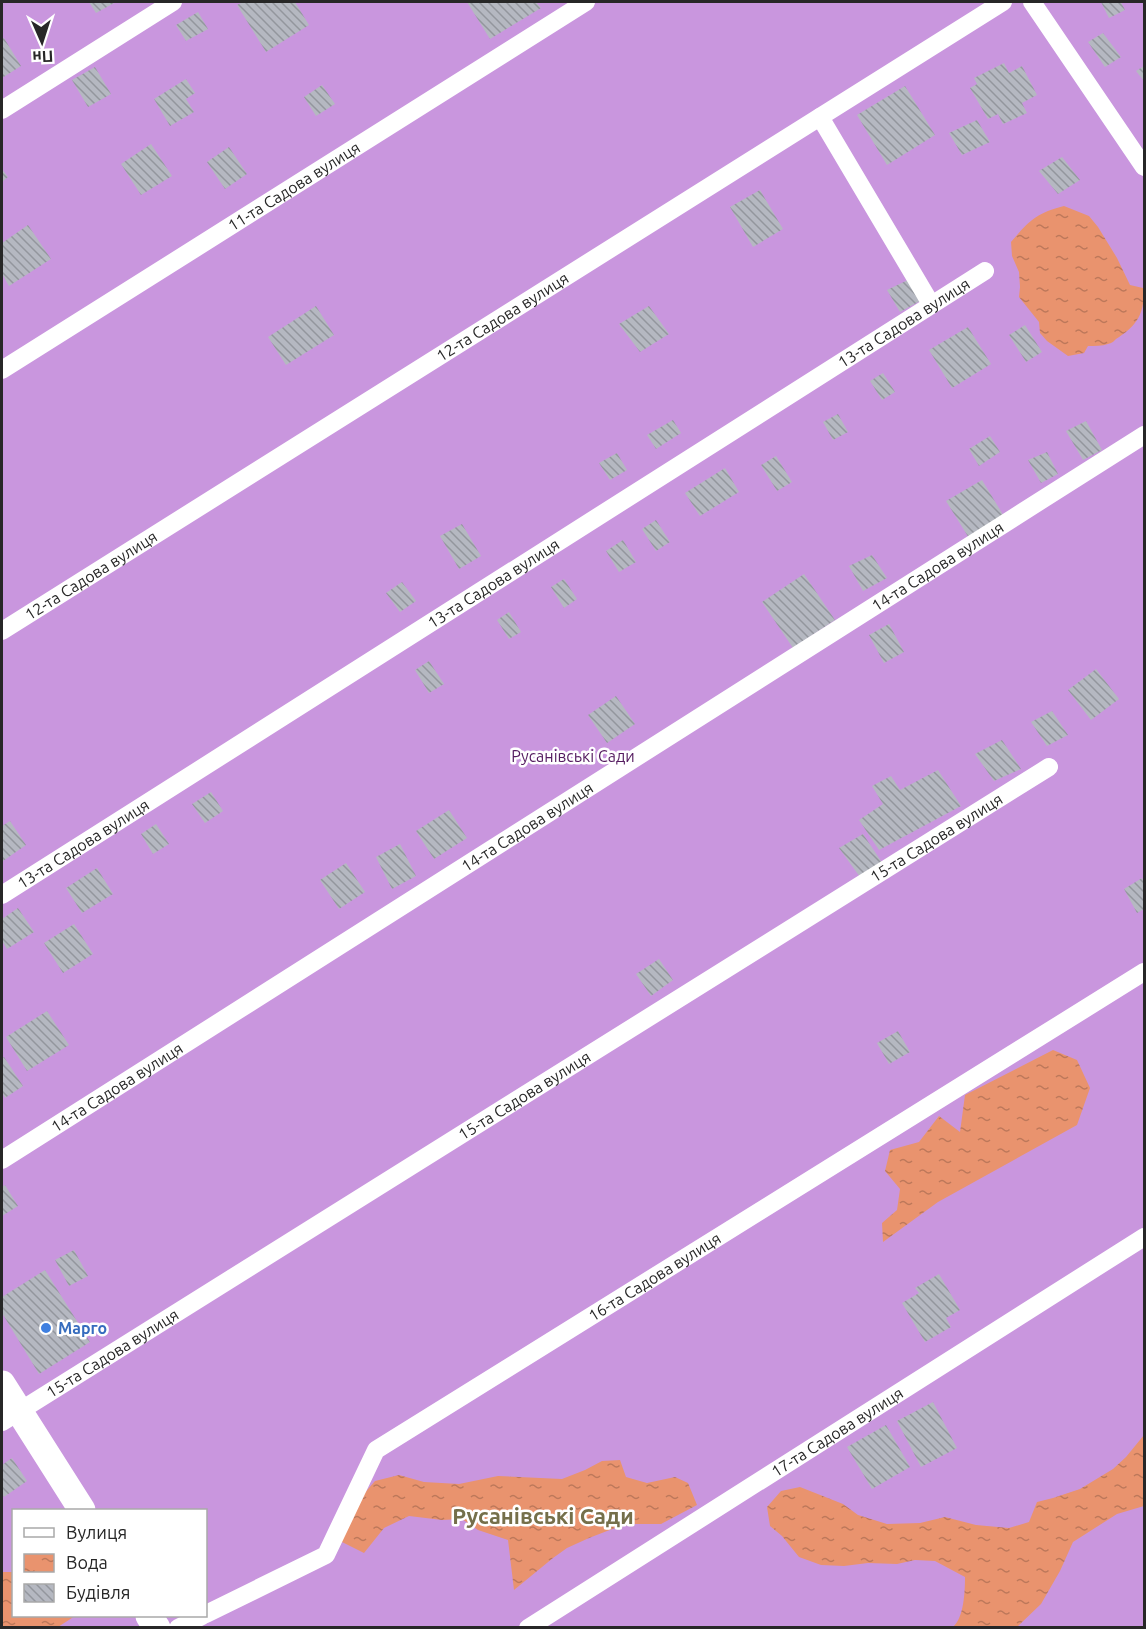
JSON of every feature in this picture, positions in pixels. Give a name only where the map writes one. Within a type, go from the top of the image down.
[{"type":"main road","points":[[2,1384],[10,1417],[81,1509]]},
{"type":"street","points":[[2,110],[173,2]]},
{"type":"street","name":"11-та Садова вулиця","points":[[2,370],[586,2]]},
{"type":"street","name":"12-та Садова вулиця","points":[[2,631],[1003,2]]},
{"type":"street","points":[[1032,2],[1144,167]]},
{"type":"street","points":[[820,117],[931,304]]},
{"type":"street","name":"13-та Садова вулиця","points":[[2,895],[985,271]]},
{"type":"street","name":"14-та Садова вулиця","points":[[2,1160],[1144,435]]},
{"type":"street","name":"15-та Садова вулиця","points":[[10,1417],[1049,767]]},
{"type":"street","name":"16-та Садова вулиця","points":[[207,1614],[326,1556],[376,1450],[1144,972]]},
{"type":"street","name":"17-та Садова вулиця","points":[[528,1628],[1144,1237]]},
{"type":"street","name":"16-та Садова вулиця","points":[[178,1628],[200,1617]]},
{"type":"green space","name":"Русанівські Сади","points":[[2,2],[1144,2],[1144,1627],[2,1628]]},
{"type":"water","points":[[1064,206],[1089,216],[1117,258],[1130,285],[1143,288],[1144,297],[1138,318],[1123,334],[1111,343],[1088,346],[1084,353],[1068,356],[1040,333],[1039,322],[1019,297],[1019,272],[1012,256],[1011,242],[1034,219]]},
{"type":"water","points":[[1053,1050],[1077,1060],[1090,1088],[1077,1125],[938,1202],[883,1242],[882,1223],[897,1210],[900,1189],[885,1171],[890,1150],[919,1142],[939,1116],[960,1132],[965,1095]]},
{"type":"water","points":[[1144,1435],[1144,1506],[1117,1514],[1073,1542],[1041,1604],[1017,1627],[953,1627],[962,1611],[965,1577],[935,1561],[915,1560],[897,1564],[868,1563],[844,1566],[821,1565],[799,1557],[782,1536],[770,1526],[767,1507],[781,1491],[800,1487],[843,1504],[858,1515],[887,1524],[920,1523],[945,1517],[976,1525],[1009,1528],[1029,1522],[1037,1502],[1080,1489],[1113,1469]]},
{"type":"water","points":[[620,1460],[626,1477],[647,1483],[675,1477],[688,1483],[697,1505],[661,1524],[620,1526],[567,1548],[514,1590],[508,1540],[478,1530],[462,1519],[442,1520],[409,1516],[384,1528],[364,1553],[340,1541],[362,1496],[375,1481],[399,1475],[424,1482],[459,1484],[498,1476],[562,1479],[602,1461]]},
{"type":"water","points":[[2,1572],[12,1572],[12,1617],[73,1617],[58,1627],[2,1627]]},
{"type":"building","points":[[89,2],[116,2],[96,13]]},
{"type":"building","points":[[243,2],[295,2],[309,25],[266,52],[237,5]]},
{"type":"building","points":[[467,2],[536,2],[541,8],[490,39]]},
{"type":"building","points":[[1101,2],[1121,2],[1125,10],[1109,18]]},
{"type":"building","points":[[198,12],[208,29],[186,41],[176,25]]},
{"type":"building","points":[[1103,33],[1121,57],[1105,67],[1088,42]]},
{"type":"building","points":[[4,38],[21,66],[2,78],[2,39]]},
{"type":"building","points":[[1004,63],[1009,73],[1022,66],[1037,95],[1022,103],[1027,113],[1003,124],[998,114],[988,119],[970,88],[977,84],[974,78]]},
{"type":"building","points":[[1144,66],[1144,81],[1136,71]]},
{"type":"building","points":[[95,67],[111,94],[88,107],[72,80]]},
{"type":"building","points":[[186,79],[195,93],[186,99],[194,112],[170,126],[154,99]]},
{"type":"building","points":[[322,85],[335,104],[316,116],[304,97]]},
{"type":"building","points":[[905,86],[935,135],[887,165],[857,115]]},
{"type":"building","points":[[977,120],[990,142],[962,155],[949,133]]},
{"type":"building","points":[[151,144],[172,176],[141,195],[121,164]]},
{"type":"building","points":[[229,147],[247,174],[225,189],[207,162]]},
{"type":"building","points":[[1062,157],[1080,180],[1058,194],[1039,171]]},
{"type":"building","points":[[2,169],[8,177],[2,182]]},
{"type":"building","points":[[760,190],[783,229],[753,247],[730,207]]},
{"type":"building","points":[[28,225],[51,259],[9,286],[2,274],[2,243]]},
{"type":"building","points":[[910,279],[922,300],[900,312],[887,290]]},
{"type":"building","points":[[316,306],[334,335],[286,365],[268,337]]},
{"type":"building","points":[[649,306],[669,334],[640,352],[619,324]]},
{"type":"building","points":[[1025,325],[1042,352],[1026,362],[1009,335]]},
{"type":"building","points":[[968,327],[991,364],[952,388],[929,350]]},
{"type":"building","points":[[883,373],[895,392],[882,400],[870,381]]},
{"type":"building","points":[[838,414],[848,432],[833,440],[823,422]]},
{"type":"building","points":[[673,420],[681,433],[656,449],[647,435]]},
{"type":"building","points":[[1086,421],[1102,450],[1083,460],[1066,431]]},
{"type":"building","points":[[990,436],[1000,452],[979,466],[969,449]]},
{"type":"building","points":[[1047,452],[1058,474],[1041,483],[1028,460]]},
{"type":"building","points":[[617,453],[627,470],[610,480],[599,463]]},
{"type":"building","points":[[776,456],[792,482],[777,491],[761,465]]},
{"type":"building","points":[[725,468],[739,492],[700,516],[685,493]]},
{"type":"building","points":[[982,480],[1005,518],[969,538],[946,501]]},
{"type":"building","points":[[656,520],[670,542],[656,551],[642,529]]},
{"type":"building","points":[[462,524],[481,556],[459,569],[440,536]]},
{"type":"building","points":[[623,540],[636,562],[619,572],[606,551]]},
{"type":"building","points":[[872,555],[887,578],[863,591],[849,566]]},
{"type":"building","points":[[804,574],[835,620],[793,648],[762,602]]},
{"type":"building","points":[[564,579],[577,599],[564,608],[551,587]]},
{"type":"building","points":[[402,582],[416,601],[400,612],[386,593]]},
{"type":"building","points":[[509,612],[521,632],[509,639],[497,620]]},
{"type":"building","points":[[889,624],[904,652],[884,663],[869,635]]},
{"type":"building","points":[[429,661],[444,684],[429,693],[415,670]]},
{"type":"building","points":[[1096,669],[1119,699],[1091,720],[1068,690]]},
{"type":"building","points":[[616,696],[635,724],[607,743],[588,715]]},
{"type":"building","points":[[1052,711],[1068,735],[1047,746],[1031,722]]},
{"type":"building","points":[[1002,740],[1021,769],[994,781],[975,754]]},
{"type":"building","points":[[938,770],[961,806],[879,850],[859,820],[883,804],[872,786],[891,776],[900,790]]},
{"type":"building","points":[[211,792],[223,811],[205,823],[192,804]]},
{"type":"building","points":[[449,810],[467,838],[434,859],[416,831]]},
{"type":"building","points":[[10,821],[26,845],[3,861],[2,826]]},
{"type":"building","points":[[156,824],[169,844],[153,854],[141,834]]},
{"type":"building","points":[[863,834],[883,864],[860,877],[839,848]]},
{"type":"building","points":[[400,844],[416,876],[392,889],[376,857]]},
{"type":"building","points":[[346,863],[365,892],[339,909],[320,880]]},
{"type":"building","points":[[97,868],[113,894],[82,913],[66,888]]},
{"type":"building","points":[[1142,878],[1144,909],[1137,913],[1124,889]]},
{"type":"building","points":[[18,908],[34,932],[7,949],[2,941],[2,919]]},
{"type":"building","points":[[74,924],[93,954],[63,973],[44,943]]},
{"type":"building","points":[[659,959],[673,980],[651,996],[636,974]]},
{"type":"building","points":[[47,1011],[69,1045],[27,1071],[6,1037]]},
{"type":"building","points":[[898,1031],[910,1052],[889,1064],[877,1043]]},
{"type":"building","points":[[4,1057],[23,1086],[5,1098],[2,1093],[2,1058]]},
{"type":"building","points":[[5,1185],[18,1206],[2,1216],[2,1187]]},
{"type":"building","points":[[74,1250],[88,1276],[69,1286],[55,1260]]},
{"type":"building","name":"Марго","points":[[45,1270],[90,1342],[39,1374],[2,1313],[2,1297]]},
{"type":"building","points":[[939,1274],[960,1310],[946,1318],[951,1327],[925,1342],[902,1303],[919,1293],[915,1288]]},
{"type":"building","points":[[933,1402],[957,1448],[921,1467],[897,1421]]},
{"type":"building","points":[[886,1425],[910,1467],[872,1489],[847,1447]]},
{"type":"building","points":[[12,1458],[27,1481],[4,1497],[2,1465]]},
{"type":"place","name":"Марго","points":[[46,1328]]},
{"type":"district","name":"Русанівські Сади","points":[[543,1515]]}]
